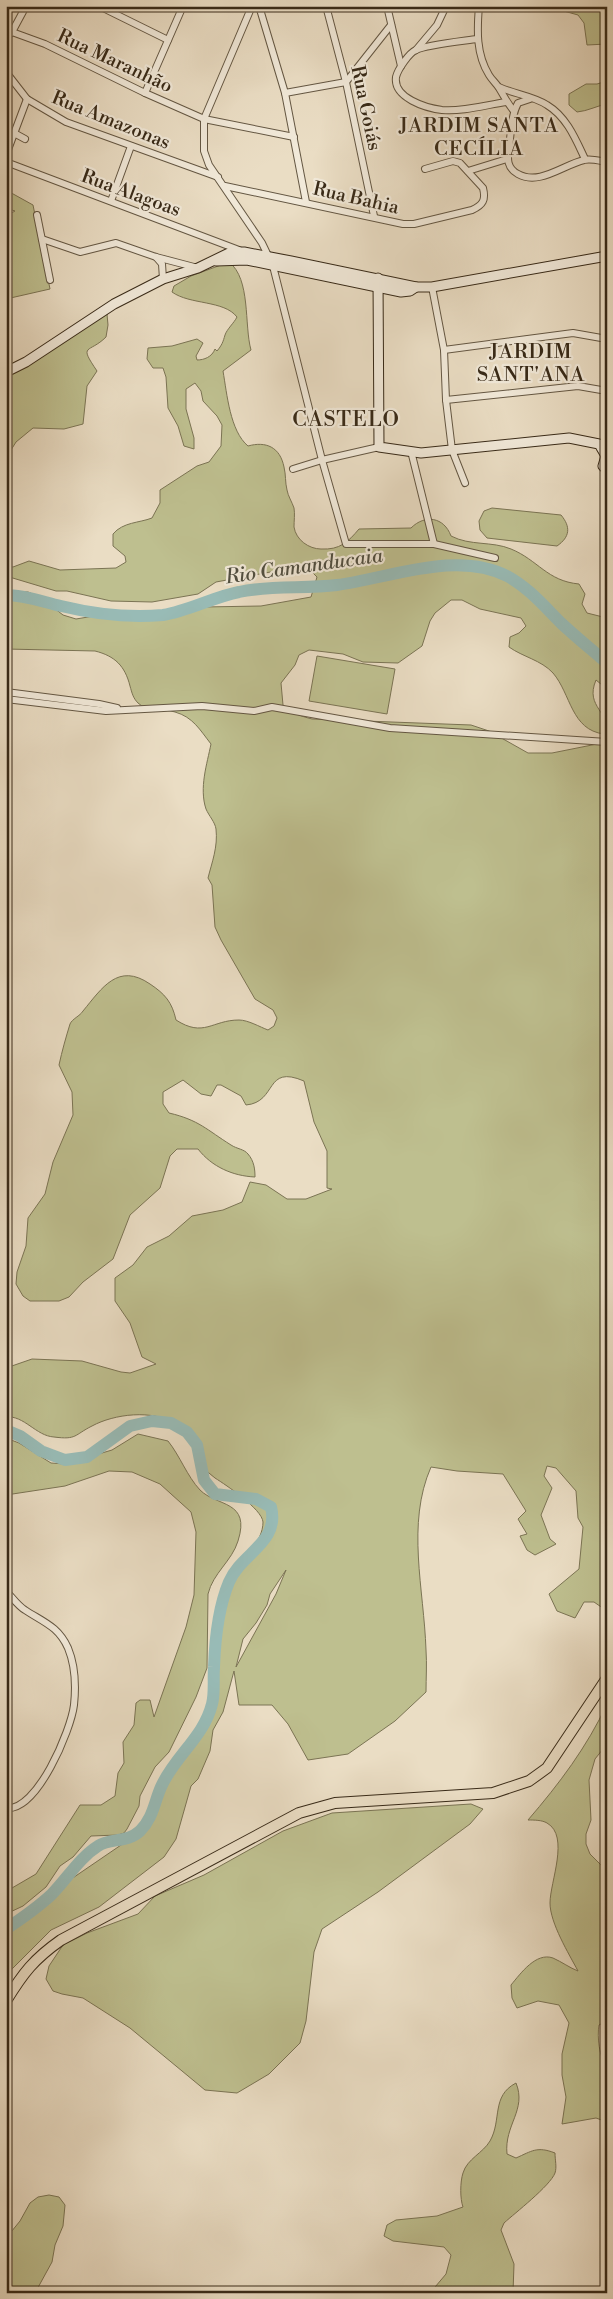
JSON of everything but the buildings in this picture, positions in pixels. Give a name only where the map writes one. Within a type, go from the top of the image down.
[{"type":"main road","points":[[6,2001],[22,1974],[41,1954],[61,1940],[299,1813],[335,1803],[493,1793],[529,1781],[546,1768],[607,1678]]},
{"type":"street","points":[[6,38],[12,32],[26,6]]},
{"type":"street","points":[[99,6],[168,40]]},
{"type":"street","points":[[145,93],[183,6]]},
{"type":"street","points":[[252,6],[204,119],[204,151],[209,165],[271,261],[322,460],[346,544],[434,544],[495,558]]},
{"type":"street","points":[[259,6],[285,93],[306,202]]},
{"type":"street","name":"Rua Goiás","points":[[326,6],[346,82],[374,216]]},
{"type":"street","points":[[386,6],[401,66]]},
{"type":"street","points":[[446,6],[437,25],[401,66],[396,77],[397,86],[401,93],[426,106],[441,110],[455,110],[506,102]]},
{"type":"street","points":[[479,6],[477,39],[482,61],[489,76],[499,87],[506,102],[514,111]]},
{"type":"street","points":[[285,93],[346,82],[391,25]]},
{"type":"street","name":"Rua Maranhão","points":[[12,32],[45,44],[145,93],[204,119],[294,137]]},
{"type":"street","points":[[416,50],[477,39]]},
{"type":"street","name":"Rua Amazonas","points":[[6,72],[27,99],[66,122],[218,177]]},
{"type":"street","points":[[499,87],[546,104],[563,119],[585,159]]},
{"type":"street","points":[[6,155],[27,99]]},
{"type":"street","points":[[530,99],[518,103],[514,111],[507,159],[515,172],[523,177],[535,178],[585,159],[607,162]]},
{"type":"street","points":[[14,133],[25,138]]},
{"type":"street","points":[[110,201],[131,146]]},
{"type":"street","points":[[468,172],[507,159]]},
{"type":"street","name":"Rua Bahia","points":[[224,186],[374,216],[403,224],[414,224],[480,207],[485,195],[483,188],[460,164],[453,160],[425,169]]},
{"type":"street","name":"Rua Alagoas","points":[[6,162],[110,201],[244,256]]},
{"type":"street","points":[[37,215],[50,280]]},
{"type":"street","points":[[42,239],[80,252],[116,243],[156,257],[198,268]]},
{"type":"street","points":[[6,372],[26,362],[114,304],[164,279],[198,268],[212,261],[244,256],[377,283],[401,292],[410,291],[416,287],[432,287],[607,256]]},
{"type":"street","points":[[156,257],[162,264],[164,279]]},
{"type":"street","points":[[377,283],[379,447]]},
{"type":"street","points":[[432,287],[444,350],[446,400],[452,450],[465,483]]},
{"type":"street","points":[[444,350],[573,333],[607,339]]},
{"type":"street","points":[[446,400],[578,386],[607,391]]},
{"type":"street","points":[[293,469],[322,460],[379,447],[410,451],[452,450],[569,438],[599,444],[606,456],[603,466],[607,470]]},
{"type":"street","points":[[410,451],[434,544]]},
{"type":"street","points":[[6,692],[99,704],[120,709]]},
{"type":"street","points":[[6,699],[106,711],[202,706],[254,711],[272,707],[390,728],[607,742]]},
{"type":"street","points":[[6,1591],[25,1610],[40,1617],[57,1632],[67,1647],[75,1686],[70,1729],[54,1761],[41,1783],[23,1803],[12,1809],[6,1808]]},
{"type":"green space","points":[[546,6],[607,6],[607,44],[587,45],[584,23],[578,15]]},
{"type":"green space","points":[[607,81],[607,104],[577,112],[569,105],[569,94],[586,84],[597,84]]},
{"type":"green space","points":[[6,190],[33,205],[50,289],[6,299],[6,216],[15,211],[6,208]]},
{"type":"green space","points":[[229,262],[241,279],[246,303],[251,350],[223,371],[230,412],[237,431],[248,446],[261,444],[271,447],[276,450],[282,460],[288,492],[294,508],[295,532],[300,540],[316,549],[328,549],[343,544],[359,529],[411,528],[428,519],[439,521],[451,536],[466,541],[511,549],[551,575],[579,584],[585,594],[582,604],[587,613],[607,618],[607,689],[596,680],[593,689],[593,697],[605,720],[604,734],[593,731],[578,718],[553,673],[509,647],[510,637],[519,633],[526,626],[521,618],[480,609],[462,600],[451,600],[435,613],[430,621],[422,646],[398,663],[363,662],[343,654],[309,650],[299,655],[295,665],[281,683],[283,705],[296,714],[312,719],[471,725],[489,731],[528,753],[552,753],[607,742],[607,1611],[594,1602],[584,1602],[575,1618],[557,1611],[549,1594],[579,1569],[583,1527],[578,1518],[576,1491],[556,1468],[547,1466],[544,1476],[552,1488],[541,1515],[550,1539],[556,1544],[535,1555],[527,1550],[520,1536],[527,1534],[518,1519],[526,1511],[503,1474],[431,1467],[419,1511],[418,1534],[418,1557],[425,1627],[426,1692],[395,1721],[348,1754],[308,1760],[288,1724],[272,1705],[239,1705],[234,1671],[223,1712],[213,1730],[210,1751],[198,1779],[191,1786],[176,1839],[164,1857],[99,1907],[51,1930],[6,1975],[6,1926],[32,1911],[39,1901],[143,1830],[151,1820],[154,1798],[161,1780],[185,1744],[202,1726],[216,1666],[217,1629],[224,1599],[234,1574],[260,1536],[263,1522],[257,1511],[250,1504],[208,1473],[182,1430],[166,1419],[145,1415],[122,1416],[101,1422],[75,1436],[61,1438],[41,1433],[19,1419],[6,1417],[6,1368],[32,1359],[82,1361],[130,1373],[156,1364],[142,1357],[130,1323],[115,1301],[115,1278],[133,1265],[147,1247],[169,1236],[192,1216],[223,1210],[242,1202],[250,1182],[266,1185],[287,1199],[306,1199],[332,1189],[327,1188],[327,1151],[314,1122],[304,1081],[283,1077],[277,1080],[263,1098],[246,1105],[241,1096],[221,1085],[217,1085],[211,1096],[201,1094],[183,1080],[163,1092],[163,1104],[169,1113],[195,1122],[231,1145],[246,1152],[253,1162],[255,1177],[239,1175],[216,1166],[198,1149],[177,1149],[170,1156],[160,1188],[130,1215],[113,1259],[83,1282],[69,1297],[59,1301],[30,1301],[23,1296],[16,1284],[17,1272],[26,1246],[28,1218],[45,1194],[53,1162],[73,1115],[72,1092],[59,1065],[67,1034],[71,1022],[82,1013],[97,994],[112,981],[120,977],[129,976],[139,978],[160,991],[170,1003],[176,1020],[194,1028],[243,1020],[268,1030],[274,1026],[277,1018],[273,1010],[255,999],[215,927],[212,885],[208,878],[215,848],[216,829],[206,809],[203,793],[204,776],[211,744],[187,717],[170,711],[146,708],[138,703],[122,667],[114,659],[102,653],[95,651],[6,649],[6,597],[20,597],[21,592],[28,592],[40,597],[63,615],[76,619],[106,614],[174,613],[204,607],[261,606],[311,597],[317,577],[309,569],[276,571],[216,582],[198,594],[152,602],[111,601],[67,591],[56,591],[6,576],[6,566],[13,567],[29,561],[60,570],[116,568],[126,562],[125,556],[113,546],[113,534],[121,527],[152,518],[160,503],[160,490],[197,466],[209,462],[221,446],[222,425],[217,416],[203,401],[201,391],[195,383],[186,389],[186,409],[194,438],[194,449],[184,446],[178,426],[168,408],[166,377],[163,368],[153,368],[147,359],[148,348],[172,346],[197,339],[203,343],[196,356],[197,360],[208,358],[215,349],[217,351],[219,349],[226,333],[237,317],[224,308],[188,299],[172,292],[174,286],[191,276]],"holes":[[[286,1570],[276,1594],[236,1667],[243,1639],[256,1623],[267,1605],[270,1594]]]},
{"type":"green space","points":[[102,312],[107,314],[106,337],[87,352],[97,371],[87,386],[83,424],[64,429],[33,428],[16,442],[6,458],[6,381],[11,369]]},
{"type":"green space","points":[[492,508],[561,515],[568,528],[567,535],[557,546],[487,538],[480,530],[479,521],[484,511]]},
{"type":"green space","points":[[317,656],[395,669],[387,714],[309,701]]},
{"type":"green space","points":[[138,1434],[168,1441],[191,1479],[200,1490],[230,1506],[240,1518],[241,1528],[238,1541],[210,1587],[208,1594],[207,1668],[196,1697],[169,1752],[155,1767],[140,1796],[139,1806],[124,1833],[91,1836],[73,1857],[60,1866],[46,1887],[23,1906],[6,1914],[6,1897],[12,1888],[36,1874],[80,1805],[101,1805],[115,1796],[118,1773],[124,1763],[123,1742],[134,1725],[136,1703],[140,1700],[150,1700],[154,1717],[186,1627],[194,1595],[196,1532],[191,1512],[160,1484],[132,1472],[109,1471],[65,1486],[6,1495],[6,1438],[19,1443],[51,1463],[65,1464],[112,1450]]},
{"type":"green space","points":[[607,1704],[607,1744],[595,1759],[589,1780],[591,1820],[586,1834],[586,1844],[590,1854],[607,1871],[607,2021],[599,2025],[598,2035],[600,2052],[607,2067],[607,2122],[596,2118],[562,2124],[566,2097],[562,2075],[562,2054],[569,2023],[559,2005],[538,2001],[517,2008],[512,1998],[511,1985],[529,1965],[541,1958],[553,1958],[578,1971],[561,1938],[551,1911],[551,1894],[558,1848],[557,1838],[554,1829],[547,1823],[528,1820],[572,1765],[591,1735]]},
{"type":"green space","points":[[471,1804],[483,1809],[470,1824],[378,1892],[322,1929],[314,1952],[306,2021],[300,2043],[269,2074],[237,2093],[205,2090],[130,2028],[83,1998],[53,1991],[46,1979],[49,1966],[63,1945],[87,1933],[138,1914],[155,1896],[204,1875],[283,1831],[332,1813]]},
{"type":"green space","points":[[516,2083],[519,2101],[509,2134],[507,2154],[516,2158],[535,2150],[549,2151],[555,2153],[556,2166],[555,2173],[546,2185],[504,2223],[501,2230],[514,2264],[513,2293],[430,2293],[446,2274],[451,2255],[444,2247],[393,2241],[384,2236],[387,2225],[396,2220],[437,2216],[463,2207],[461,2186],[465,2168],[490,2141],[494,2133],[498,2109],[503,2095],[508,2088]]},
{"type":"green space","points":[[49,2195],[59,2197],[65,2205],[63,2226],[55,2245],[52,2262],[35,2293],[6,2293],[7,2237],[20,2221],[30,2203],[38,2197]]},
{"type":"waterway","name":"Rio Camanducaia","points":[[6,595],[27,597],[74,609],[99,613],[150,616],[173,613],[229,594],[251,590],[337,585],[423,568],[467,565],[488,569],[515,581],[529,591],[607,663]]},
{"type":"waterway","name":"Rio Camanducaia","points":[[6,1430],[20,1436],[41,1451],[65,1460],[87,1457],[130,1426],[152,1421],[171,1423],[187,1432],[197,1445],[204,1480],[215,1494],[256,1499],[271,1507],[272,1519],[270,1530],[265,1539],[242,1563],[229,1582],[222,1602],[218,1624],[214,1656],[213,1695],[208,1716],[196,1737],[167,1776],[148,1821],[135,1835],[108,1842],[91,1851],[51,1895],[6,1929]]},
{"type":"district","name":"JARDIM SANTA CECÍLIA","points":[[479,138]]},
{"type":"district","name":"JARDIM SANT'ANA","points":[[531,364]]},
{"type":"district","name":"CASTELO","points":[[346,420]]}]
